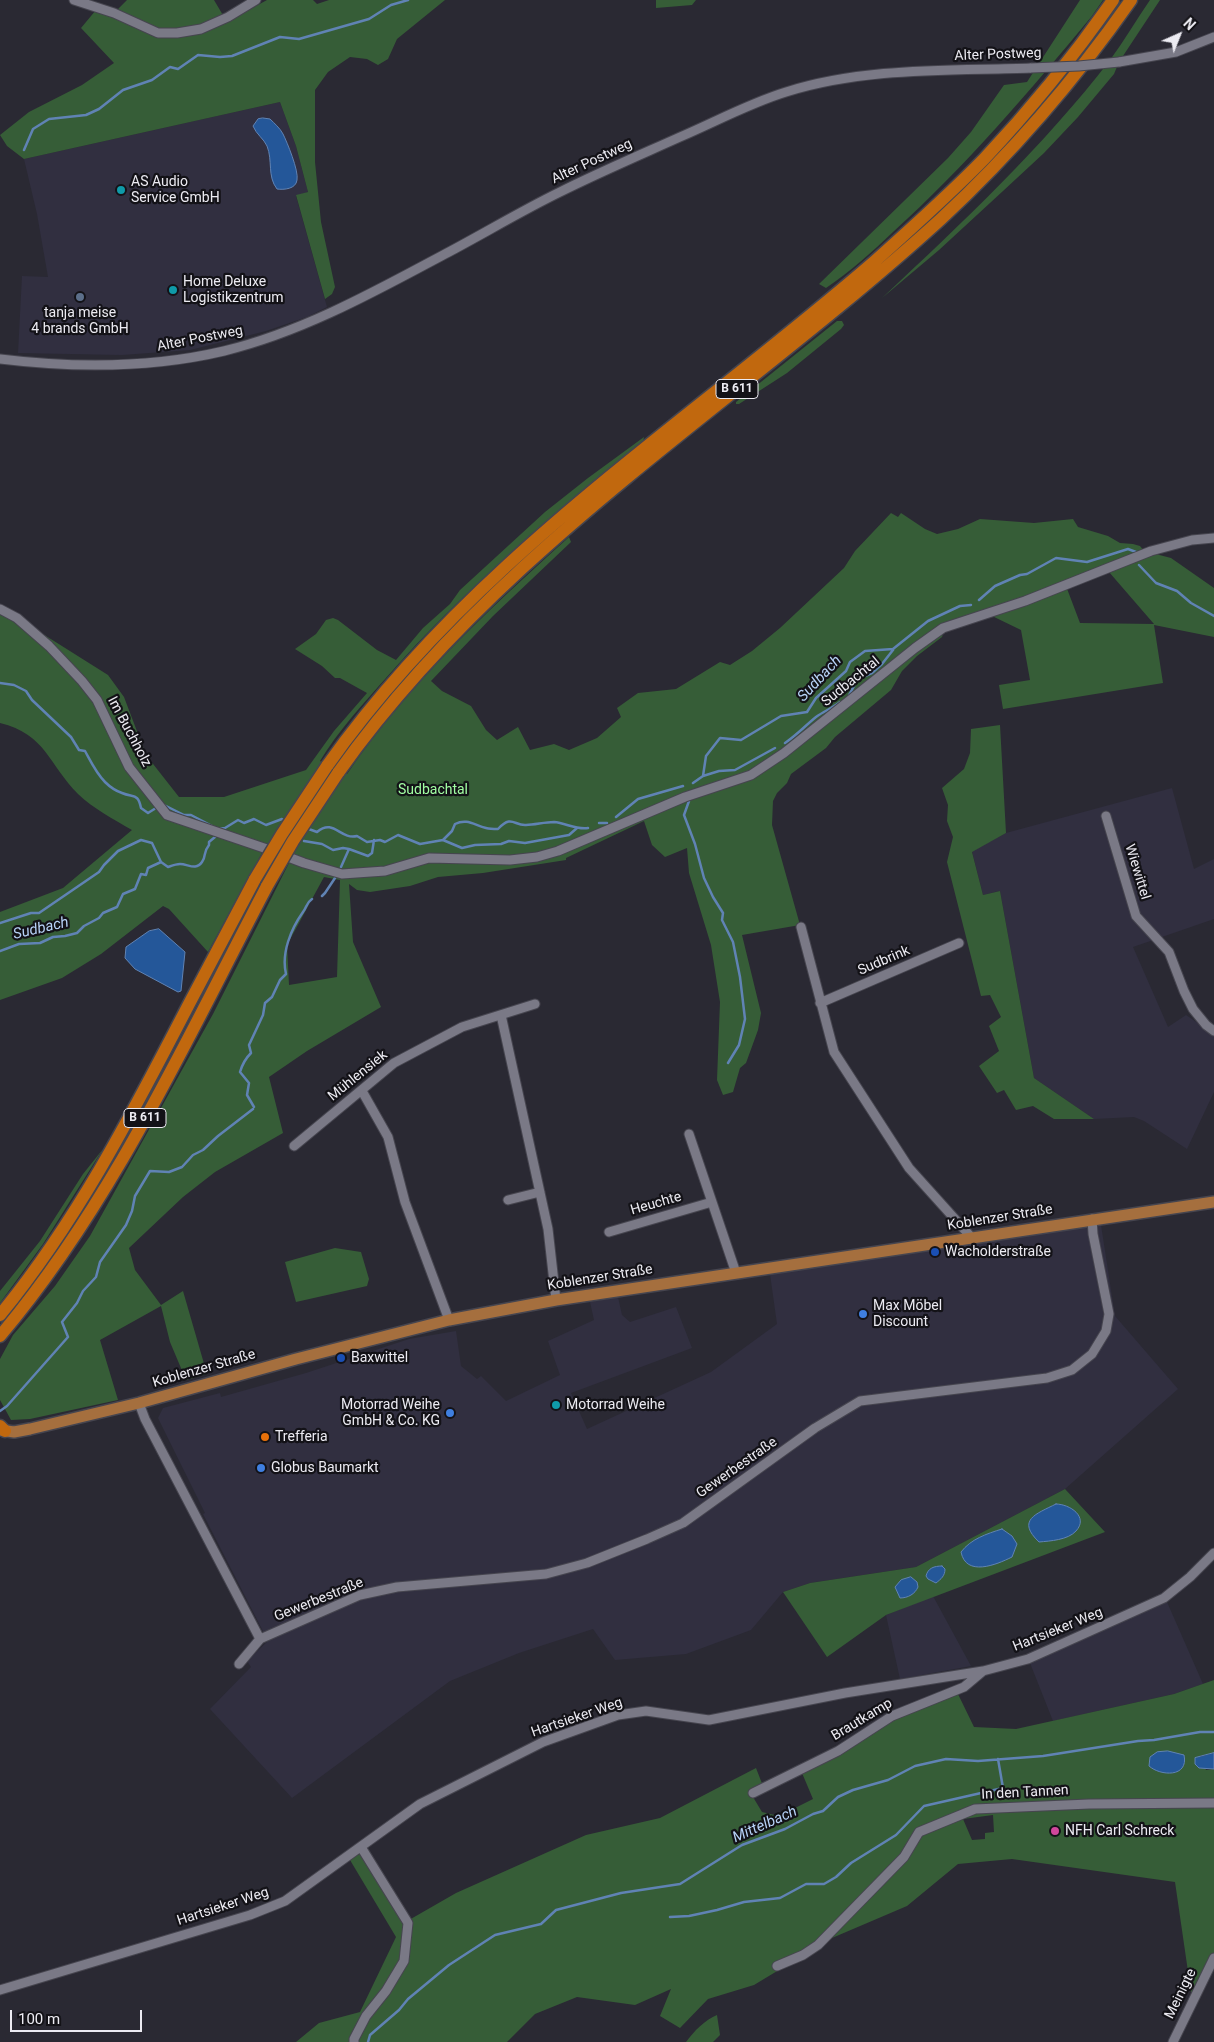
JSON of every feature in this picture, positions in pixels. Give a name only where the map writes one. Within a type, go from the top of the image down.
[{"type":"highway","name":"B 611","points":[[0,1336],[48,1277],[83,1226],[121,1162],[267,886],[332,769],[378,699],[467,602],[518,553],[873,262],[931,210],[983,160],[1052,81],[1113,0]]},
{"type":"highway","name":"B 611","points":[[1,1314],[38,1268],[109,1155],[255,879],[291,819],[332,769],[423,666],[527,562],[591,506],[882,271],[942,218],[1032,126],[1071,80],[1131,0]]},
{"type":"main road","name":"Koblenzer Straße","points":[[4,1431],[30,1429],[139,1403],[296,1359],[449,1320],[556,1300],[1214,1202]]},
{"type":"street","points":[[74,0],[114,13],[158,33],[177,33],[202,29],[228,17],[256,0]]},
{"type":"street","name":"Alter Postweg","points":[[0,359],[82,364],[156,362],[222,351],[247,344],[336,310],[416,270],[558,192],[718,120],[786,92],[846,78],[905,72],[1079,66],[1119,62],[1176,52],[1214,38]]},
{"type":"street","name":"Sudbachtal","points":[[304,863],[342,874],[385,870],[429,858],[510,860],[537,857],[558,851],[685,797],[751,775],[784,753],[914,648],[943,628],[1025,601],[1151,551],[1192,540],[1214,538]]},
{"type":"street","name":"Im Buchholz","points":[[0,609],[17,618],[50,646],[82,681],[97,700],[129,767],[167,815],[267,848],[304,863]]},
{"type":"street","name":"Wiewittel","points":[[1106,816],[1136,916],[1169,952],[1192,1009],[1214,1031]]},
{"type":"street","points":[[801,927],[834,1052],[910,1168],[972,1238]]},
{"type":"street","name":"Sudbrink","points":[[820,1003],[959,943]]},
{"type":"street","name":"Mühlensiek","points":[[294,1146],[394,1063],[462,1027],[535,1004]]},
{"type":"street","points":[[502,1015],[548,1229],[556,1300]]},
{"type":"street","points":[[362,1091],[388,1137],[405,1202],[449,1320]]},
{"type":"street","points":[[689,1134],[736,1273]]},
{"type":"street","points":[[508,1200],[540,1192]]},
{"type":"street","name":"Heuchte","points":[[609,1232],[712,1202]]},
{"type":"street","name":"Gewerbestraße","points":[[239,1664],[260,1639],[360,1595],[397,1587],[546,1574],[586,1563],[683,1523],[815,1428],[860,1401],[1047,1378],[1072,1370],[1092,1354],[1106,1331],[1109,1314],[1093,1234],[1092,1219]]},
{"type":"street","points":[[139,1403],[145,1419],[260,1639]]},
{"type":"street","name":"Hartsieker Weg","points":[[0,1990],[250,1915],[285,1901],[420,1804],[543,1742],[618,1715],[646,1711],[709,1720],[845,1693],[983,1671],[1028,1659],[1164,1598],[1214,1553]]},
{"type":"street","name":"Brautkamp","points":[[753,1793],[838,1751],[892,1716],[964,1687],[983,1671]]},
{"type":"street","name":"In den Tannen","points":[[777,1966],[803,1955],[818,1945],[904,1857],[919,1832],[976,1809],[1089,1804],[1214,1803]]},
{"type":"street","points":[[354,2042],[366,2016],[386,1991],[404,1961],[408,1923],[361,1848]]},
{"type":"street","name":"Meinigte","points":[[1173,2042],[1214,1958]]},
{"type":"shaded area","points":[[280,102],[296,146],[308,192],[296,196],[327,307],[307,317],[266,331],[190,350],[122,355],[18,353],[22,276],[48,277],[37,214],[24,159]]},
{"type":"shaded area","points":[[1172,788],[1194,869],[1214,859],[1214,919],[1133,947],[1168,1027],[1186,1015],[1214,1034],[1214,1092],[1187,1149],[1144,1121],[1134,1117],[1094,1119],[1034,1078],[1000,891],[983,895],[972,851],[1006,833]]},
{"type":"shaded area","points":[[1101,1225],[1115,1316],[1178,1389],[1065,1489],[916,1567],[810,1583],[783,1592],[751,1630],[686,1654],[615,1660],[593,1629],[519,1653],[450,1681],[292,1798],[210,1709],[251,1667],[247,1661],[268,1641],[203,1514],[205,1513],[158,1418],[163,1408],[220,1393],[221,1397],[306,1373],[409,1339],[456,1331],[461,1366],[477,1379],[481,1376],[506,1401],[560,1375],[548,1341],[594,1320],[590,1302],[618,1297],[622,1315],[630,1322],[676,1307],[692,1348],[571,1393],[587,1429],[711,1372],[777,1324],[770,1274],[1060,1229]]},
{"type":"shaded area","points":[[933,1596],[971,1666],[900,1679],[886,1615]]},
{"type":"shaded area","points":[[1167,1602],[1203,1684],[1174,1694],[1053,1721],[1030,1663]]},
{"type":"green space","points":[[127,0],[214,0],[227,22],[267,0],[313,0],[317,4],[329,0],[445,0],[397,39],[388,59],[378,65],[367,59],[350,57],[328,72],[315,90],[315,162],[321,222],[335,287],[332,294],[325,299],[296,195],[308,192],[296,146],[280,102],[24,159],[7,146],[0,135],[29,112],[82,85],[114,63],[81,28],[96,10],[112,15]]},
{"type":"green space","points":[[656,0],[696,0],[692,5],[656,8]]},
{"type":"green space","points":[[1080,0],[1103,0],[1092,16],[996,128],[920,207],[869,254],[826,288],[819,284],[948,158],[971,132],[1004,85],[1027,82]]},
{"type":"green space","points":[[1150,0],[1160,0],[1119,62],[1114,74],[1078,117],[1044,153],[1003,191],[939,250],[882,298],[972,213],[1030,154],[1110,60]]},
{"type":"green space","points":[[837,321],[842,321],[844,325],[841,329],[787,373],[739,404],[736,404],[736,402]]},
{"type":"green space","points":[[644,437],[643,442],[542,526],[446,614],[360,708],[320,761],[347,774],[396,709],[423,678],[480,620],[569,537],[571,542],[493,616],[431,681],[442,691],[471,706],[486,730],[497,740],[518,727],[530,750],[554,744],[569,750],[597,738],[621,717],[617,708],[638,693],[676,689],[720,662],[730,665],[752,651],[780,628],[844,568],[855,551],[891,513],[898,517],[901,513],[925,529],[937,534],[958,529],[980,519],[1034,523],[1073,519],[1078,527],[1108,536],[1120,543],[1140,546],[1144,551],[1171,558],[1214,588],[1214,637],[1154,625],[1163,683],[1003,709],[999,685],[1030,680],[1021,630],[990,615],[944,631],[942,637],[917,656],[902,671],[891,690],[835,737],[826,748],[791,774],[787,783],[777,793],[773,801],[772,825],[800,925],[742,935],[761,1013],[758,1030],[746,1063],[740,1068],[733,1092],[723,1095],[717,1080],[720,1002],[711,945],[689,873],[687,848],[665,857],[652,845],[644,821],[566,858],[566,860],[483,873],[438,877],[410,886],[370,892],[357,890],[349,884],[353,942],[381,1007],[307,1051],[269,1077],[283,1133],[215,1172],[183,1197],[129,1248],[135,1270],[161,1305],[183,1291],[207,1374],[186,1380],[170,1342],[161,1306],[100,1340],[118,1400],[30,1419],[11,1420],[0,1400],[0,1359],[13,1335],[55,1286],[90,1236],[213,1014],[293,855],[263,851],[208,952],[169,909],[163,906],[101,954],[62,978],[0,1000],[0,912],[63,888],[132,830],[97,809],[78,794],[45,752],[28,735],[0,723],[0,607],[108,675],[124,697],[146,755],[179,797],[224,797],[306,770],[334,731],[367,693],[340,678],[335,678],[322,666],[295,649],[316,634],[326,620],[333,618],[338,620],[377,650],[396,660],[423,628],[450,604],[460,590],[545,512]],"holes":[[[1109,572],[1154,624],[1080,623],[1066,586]],[[324,877],[340,880],[337,977],[289,985],[287,945]]]},
{"type":"green space","points":[[1000,725],[1006,833],[972,852],[983,895],[1000,891],[1034,1078],[1094,1119],[1054,1119],[1033,1106],[1016,1110],[1004,1090],[997,1093],[979,1066],[999,1051],[989,1026],[1001,1017],[990,995],[981,996],[947,862],[953,837],[947,821],[948,805],[942,788],[964,769],[970,753],[971,729]]},
{"type":"green space","points":[[103,1149],[43,1244],[0,1303],[0,1291],[40,1241],[83,1174]]},
{"type":"green space","points":[[335,1248],[361,1252],[369,1279],[367,1286],[296,1302],[285,1262]]},
{"type":"green space","points":[[1065,1489],[1105,1532],[886,1615],[827,1657],[783,1592],[810,1583],[916,1567]]},
{"type":"green space","points":[[1214,1680],[1214,1753],[1200,1756],[1206,1770],[1214,1769],[1214,1960],[1193,2006],[1175,1882],[1012,1859],[958,1864],[907,1906],[832,1938],[754,1985],[708,1999],[680,2028],[660,2016],[671,1989],[635,2005],[577,1997],[535,2014],[507,2042],[296,2042],[319,2023],[360,2012],[396,1937],[350,1860],[361,1852],[409,1920],[456,1893],[586,1835],[660,1818],[756,1768],[763,1786],[750,1792],[762,1812],[779,1816],[813,1799],[802,1773],[894,1718],[957,1692],[974,1727],[1016,1729],[1174,1694]],"holes":[[[993,1815],[994,1832],[985,1833],[985,1839],[972,1840],[963,1819]]]},
{"type":"green space","points":[[717,2015],[720,2035],[713,2042],[686,2042],[700,2026]]},
{"type":"water","points":[[258,119],[270,119],[279,128],[290,150],[295,164],[297,180],[289,188],[277,189],[272,179],[267,146],[253,126]]},
{"type":"water","points":[[159,929],[185,952],[181,991],[178,992],[135,969],[125,958],[126,947],[149,931]]},
{"type":"water","points":[[1056,1504],[1067,1506],[1076,1512],[1079,1516],[1079,1526],[1073,1534],[1059,1540],[1039,1542],[1032,1534],[1029,1523],[1036,1515]]},
{"type":"water","points":[[1002,1529],[1012,1536],[1017,1544],[1012,1557],[990,1566],[982,1567],[975,1567],[964,1560],[961,1552],[965,1547],[974,1540]]},
{"type":"water","points":[[942,1566],[945,1571],[940,1580],[936,1583],[928,1579],[926,1576],[930,1569]]},
{"type":"water","points":[[911,1577],[917,1582],[918,1587],[911,1595],[900,1598],[895,1587],[901,1580]]},
{"type":"water","points":[[1168,1751],[1184,1755],[1182,1768],[1172,1773],[1166,1773],[1149,1766],[1150,1757],[1157,1752]]},
{"type":"water","points":[[1214,1753],[1214,1769],[1199,1768],[1195,1764],[1195,1758]]},
{"type":"waterway","points":[[24,150],[33,129],[49,119],[86,115],[99,109],[123,90],[152,80],[170,67],[178,69],[198,55],[232,56],[280,37],[299,39],[369,19],[391,5],[408,0]]},
{"type":"waterway","name":"Sudbach","points":[[979,600],[995,586],[1020,575],[1027,574],[1056,558],[1087,562],[1128,549],[1136,552]]},
{"type":"waterway","name":"Sudbach","points":[[1139,565],[1156,583],[1177,591],[1191,603],[1214,616]]},
{"type":"waterway","name":"Sudbach","points":[[703,776],[706,756],[720,738],[741,740],[781,716],[807,712],[816,698],[846,671],[850,662],[865,651],[893,649],[928,621],[960,606],[971,605]]},
{"type":"waterway","name":"Sudbach","points":[[849,695],[858,679],[872,673],[893,650]]},
{"type":"waterway","points":[[0,683],[14,685],[26,691],[32,700],[71,737],[79,750],[85,751],[96,771],[108,785],[115,790],[137,798],[141,808],[148,813],[156,808]]},
{"type":"waterway","name":"Sudbach","points":[[785,743],[816,717],[840,702]]},
{"type":"waterway","name":"Sudbach","points":[[693,783],[703,776],[719,771],[735,770],[775,748]]},
{"type":"waterway","name":"Sudbach","points":[[616,817],[638,799],[683,786]]},
{"type":"waterway","points":[[689,801],[684,815],[695,844],[704,878],[723,913],[722,920],[733,942],[740,977],[745,1019],[739,1045],[728,1063]]},
{"type":"waterway","points":[[164,805],[184,815],[191,815],[214,827]]},
{"type":"waterway","name":"Sudbach","points":[[218,829],[225,828],[238,820],[244,823],[254,819],[266,825],[282,819],[286,821]]},
{"type":"waterway","name":"Sudbach","points":[[443,840],[452,831],[455,824],[459,822],[471,823],[492,829],[498,829],[510,821],[522,825],[554,822],[579,828],[588,828]]},
{"type":"waterway","name":"Sudbach","points":[[599,823],[607,823]]},
{"type":"waterway","name":"Sudbach","points":[[306,828],[317,832],[323,828],[333,828],[346,835],[357,836],[367,842],[380,840],[385,842],[398,835],[420,844],[443,840],[462,848],[475,845],[501,844],[509,841],[525,843],[569,835],[577,828]]},
{"type":"waterway","name":"Sudbach","points":[[0,951],[19,944],[40,943],[53,937],[77,933],[84,926],[99,918],[103,913],[117,907],[123,894],[135,889],[141,874],[146,875],[148,868],[161,862],[168,867],[178,864],[195,867],[200,865],[209,842],[215,837]]},
{"type":"waterway","points":[[0,923],[31,913],[39,913],[99,872],[118,851],[141,840],[152,843],[161,862]]},
{"type":"waterway","name":"Sudbach","points":[[304,841],[322,844],[333,850],[349,849],[368,856],[372,853],[374,840]]},
{"type":"waterway","points":[[341,867],[349,849]]},
{"type":"waterway","points":[[322,896],[335,878]]},
{"type":"waterway","points":[[254,1107],[247,1095],[249,1083],[240,1072],[244,1062],[251,1053],[249,1045],[263,1015],[265,1003],[272,997],[280,980],[286,974],[285,958],[291,934],[312,899]]},
{"type":"waterway","points":[[0,1411],[7,1406],[68,1337],[62,1322],[77,1303],[83,1291],[96,1277],[100,1262],[126,1225],[132,1211],[135,1196],[150,1171],[169,1172],[182,1167],[193,1155],[203,1150],[253,1109]]},
{"type":"waterway","name":"Mittelbach","points":[[368,2042],[370,2035],[399,2010],[408,1999],[449,1965],[495,1935],[541,1924],[556,1910],[621,1893],[680,1884],[742,1845],[785,1829],[813,1814],[823,1811],[838,1797],[853,1790],[888,1780],[915,1766],[946,1759],[978,1761],[1043,1756],[1200,1732],[1214,1732]]},
{"type":"waterway","points":[[670,1917],[689,1916],[744,1902],[780,1898],[806,1884],[824,1884],[836,1877],[851,1863],[896,1835],[924,1806],[1003,1788],[998,1759]]},
{"type":"place","name":"AS Audio Service GmbH","points":[[121,190]]},
{"type":"place","name":"Home Deluxe Logistikzentrum","points":[[173,290]]},
{"type":"place","name":"tanja meise 4 brands GmbH","points":[[80,297]]},
{"type":"place","name":"Wacholderstraße","points":[[935,1252]]},
{"type":"place","name":"Max Möbel Discount","points":[[863,1314]]},
{"type":"place","name":"Baxwittel","points":[[341,1358]]},
{"type":"place","name":"Motorrad Weihe","points":[[556,1405]]},
{"type":"place","name":"Motorrad Weihe GmbH & Co. KG","points":[[450,1413]]},
{"type":"place","name":"Trefferia","points":[[265,1437]]},
{"type":"place","name":"Globus Baumarkt","points":[[261,1468]]},
{"type":"place","name":"NFH Carl Schreck","points":[[1055,1831]]}]
